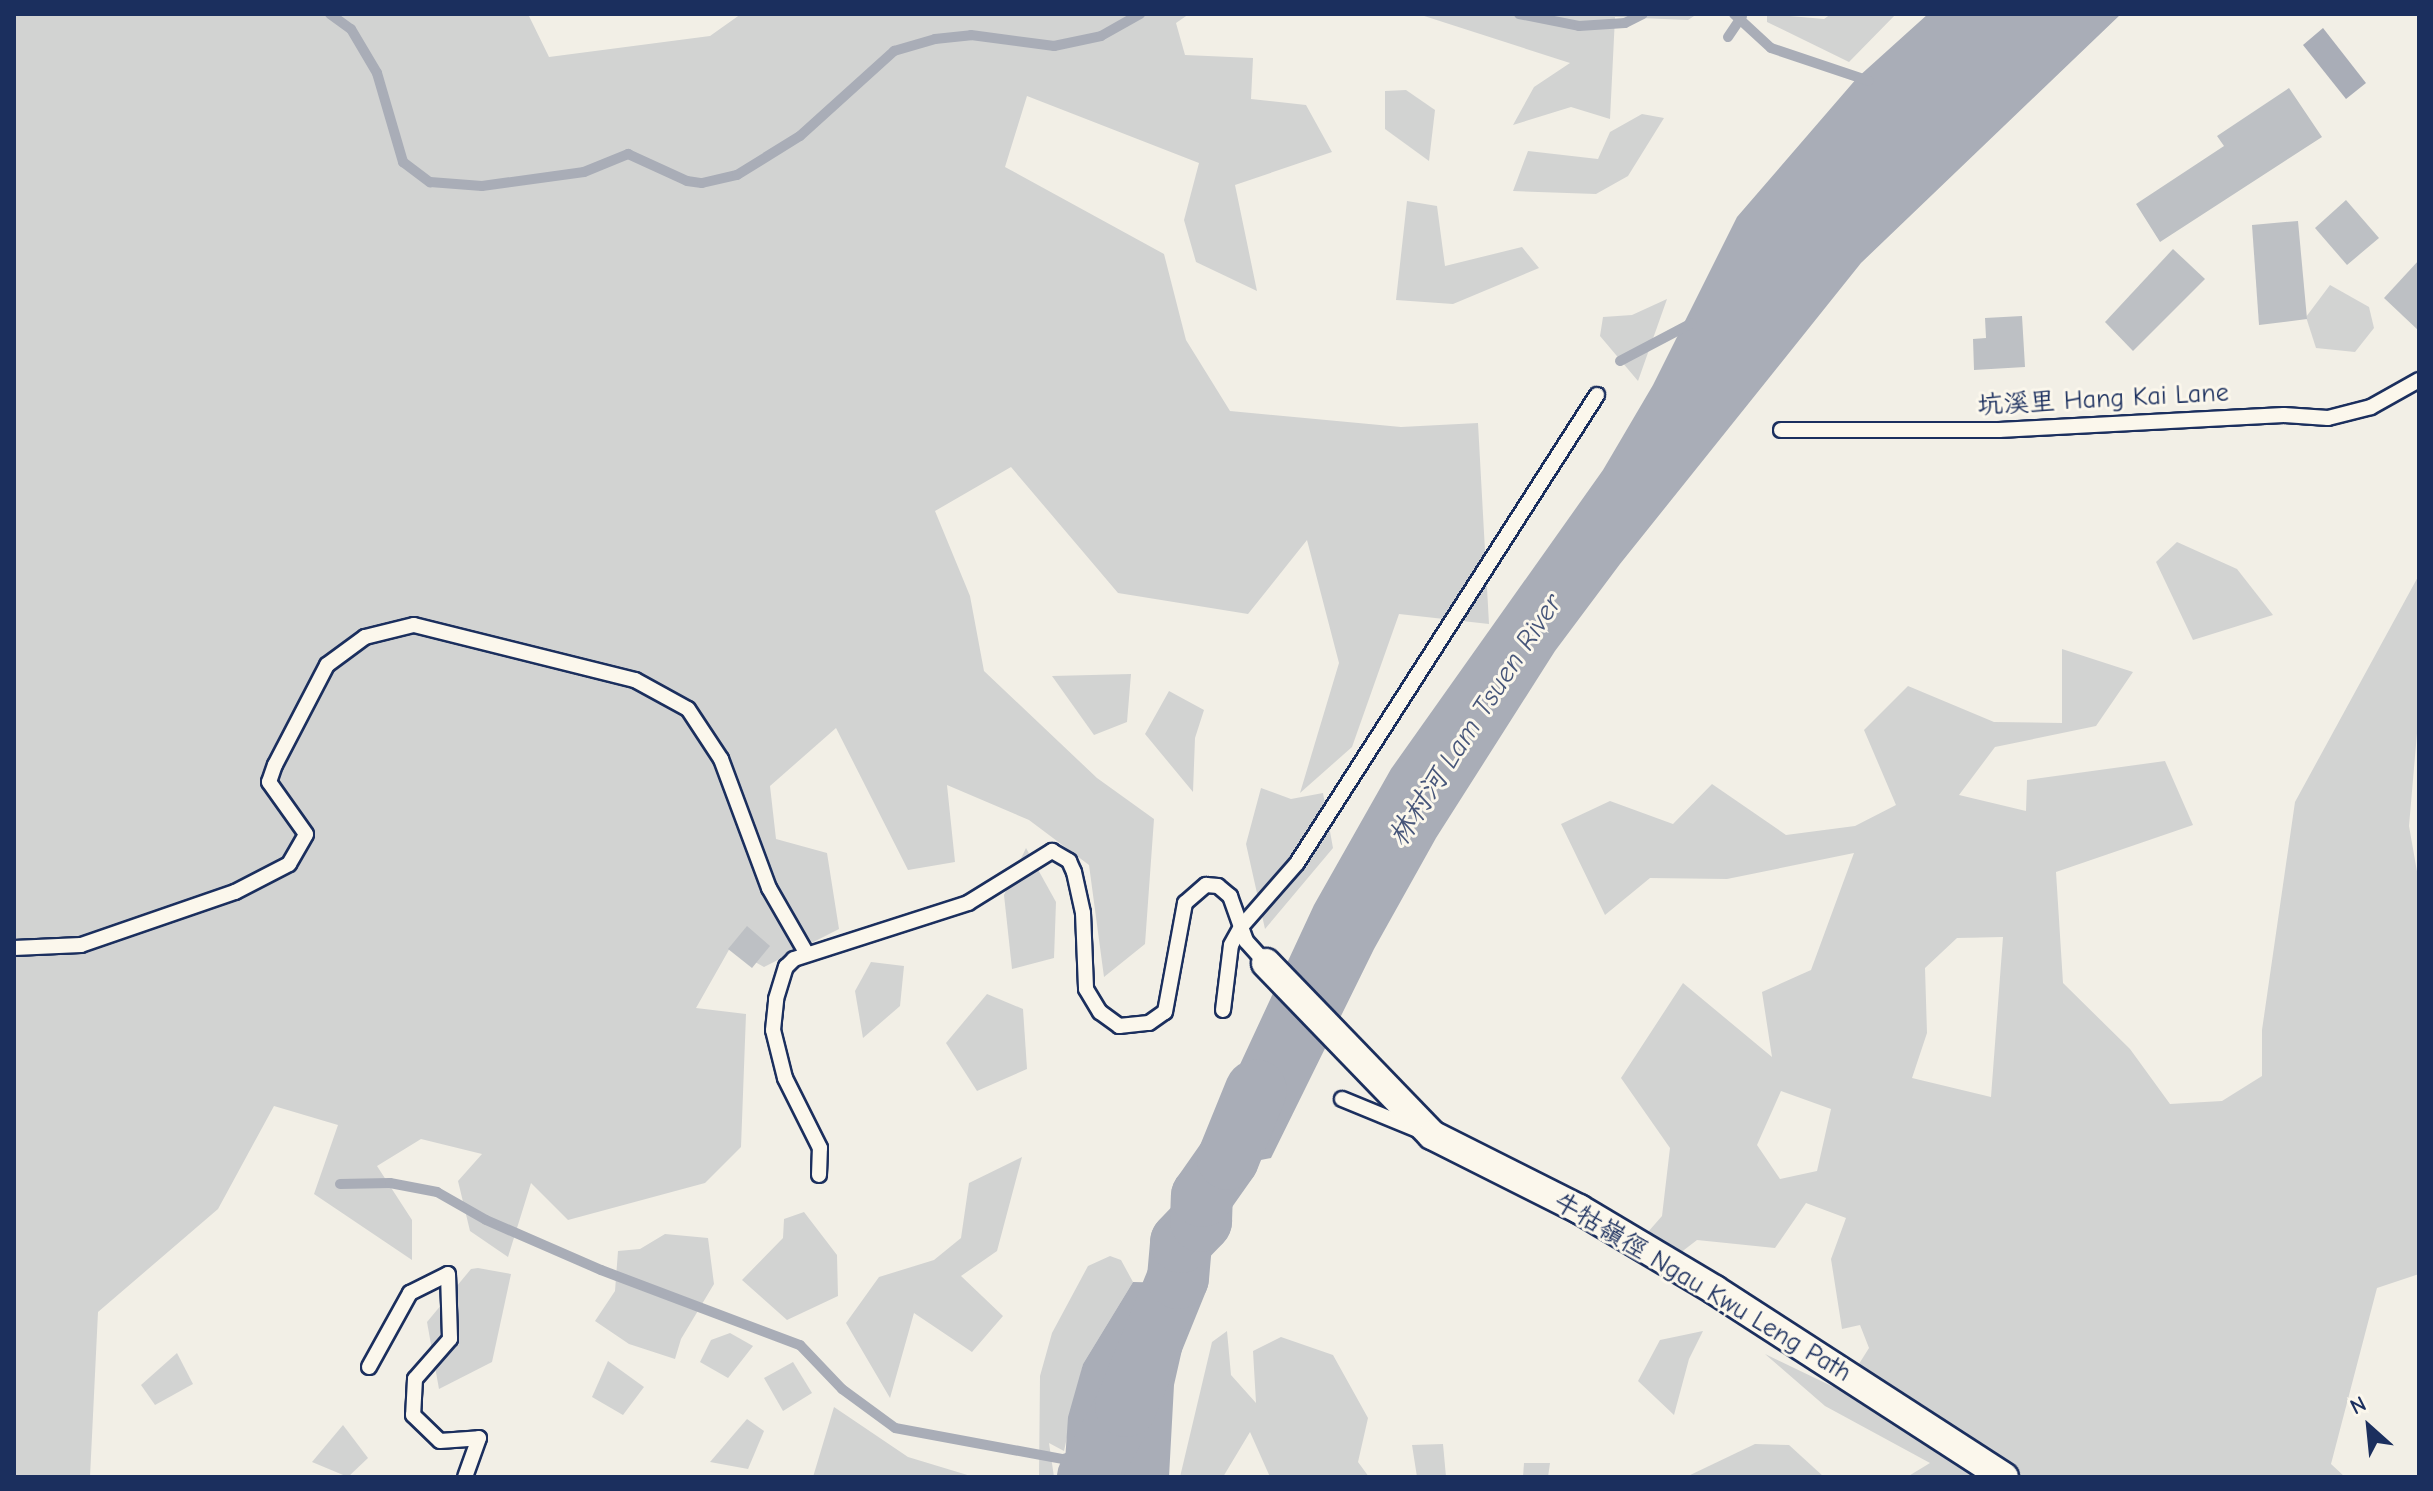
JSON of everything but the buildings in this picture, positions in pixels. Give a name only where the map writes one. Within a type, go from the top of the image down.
[{"type":"street","name":"牛牯嶺徑 Ngau Kwu Leng Path","points":[[1266,963],[1432,1135],[1579,1209],[1715,1290],[2004,1477]]},
{"type":"lane","name":"坑溪里 Hang Kai Lane","points":[[1781,430],[1999,430],[2284,415],[2328,418],[2371,407],[2419,380]]},
{"type":"lane","points":[[1223,1010],[1231,945],[1241,927],[1297,863],[1597,395]]},
{"type":"lane","points":[[14,948],[81,945],[235,892],[289,864],[306,834],[269,782],[327,665],[365,637],[414,625],[635,680],[688,709],[721,759],[769,888],[807,954]]},
{"type":"lane","points":[[819,1175],[820,1148],[785,1078],[773,1030],[786,967],[807,954],[968,903],[1042,855],[1060,853],[1069,861],[1078,888],[1086,989],[1107,1020],[1136,1026],[1165,1012],[1185,903],[1194,891],[1218,886],[1230,896],[1246,941],[1266,963]]},
{"type":"lane","points":[[1342,1099],[1432,1135]]},
{"type":"lane","points":[[369,1367],[410,1293],[448,1274],[450,1339],[415,1379],[413,1415],[440,1441],[479,1438],[465,1477]]},
{"type":"shaded area","points":[[14,14],[528,14],[549,57],[710,36],[741,14],[1189,14],[1176,23],[1185,55],[1253,58],[1251,99],[1306,105],[1332,152],[1235,185],[1257,291],[1196,262],[1184,220],[1199,163],[1027,96],[1005,167],[1164,254],[1186,340],[1230,411],[1401,427],[1478,423],[1489,624],[1399,614],[1352,747],[1300,793],[1339,663],[1307,540],[1248,614],[1118,593],[1011,467],[935,511],[970,596],[984,671],[1097,778],[1154,819],[1145,944],[1104,977],[1089,865],[1029,820],[947,785],[955,862],[908,870],[836,728],[770,786],[776,839],[827,853],[839,929],[764,967],[730,948],[696,1008],[746,1014],[741,1147],[705,1183],[568,1220],[531,1183],[508,1257],[470,1231],[458,1181],[482,1154],[421,1139],[377,1166],[412,1220],[412,1260],[314,1194],[338,1125],[274,1106],[218,1209],[98,1312],[90,1477],[14,1477]]},
{"type":"shaded area","points":[[1418,14],[1697,14],[1688,20],[1615,17],[1610,119],[1571,107],[1513,125],[1534,87],[1570,63]]},
{"type":"shaded area","points":[[1767,14],[1824,19],[1831,14],[1896,14],[1849,62],[1767,22]]},
{"type":"shaded area","points":[[1406,90],[1435,110],[1429,161],[1385,129],[1385,91]]},
{"type":"shaded area","points":[[1642,114],[1664,118],[1628,176],[1596,194],[1513,191],[1528,151],[1598,159],[1610,132]]},
{"type":"shaded area","points":[[1407,201],[1437,206],[1445,266],[1522,247],[1539,268],[1453,304],[1396,300]]},
{"type":"shaded area","points":[[2330,285],[2369,307],[2374,328],[2355,352],[2316,348],[2306,317]]},
{"type":"shaded area","points":[[1667,299],[1638,381],[1600,336],[1603,317],[1632,315]]},
{"type":"shaded area","points":[[2177,542],[2237,569],[2273,615],[2193,640],[2156,562]]},
{"type":"shaded area","points":[[2419,575],[2419,710],[2409,826],[2419,883],[2419,1274],[2377,1288],[2331,1464],[2345,1477],[1907,1477],[1930,1463],[1825,1406],[1765,1354],[1842,1391],[1869,1348],[1860,1325],[1842,1329],[1831,1259],[1846,1218],[1806,1203],[1775,1248],[1697,1240],[1658,1270],[1627,1256],[1662,1216],[1670,1148],[1621,1078],[1683,983],[1772,1057],[1762,992],[1811,970],[1854,853],[1727,879],[1650,878],[1605,915],[1561,824],[1610,801],[1673,824],[1712,784],[1786,835],[1855,826],[1896,805],[1864,730],[1908,686],[1994,722],[2062,723],[2062,649],[2133,672],[2096,726],[1995,747],[1959,795],[2026,811],[2027,780],[2165,761],[2193,825],[2056,872],[2063,983],[2130,1049],[2170,1104],[2222,1101],[2262,1076],[2262,1030],[2295,802]],"holes":[[[2003,937],[1991,1097],[1912,1078],[1927,1033],[1925,968],[1957,938]],[[1781,1091],[1831,1109],[1817,1171],[1780,1179],[1757,1145]]]},
{"type":"shaded area","points":[[1131,674],[1127,722],[1094,735],[1052,676]]},
{"type":"shaded area","points":[[1169,691],[1204,710],[1195,738],[1193,792],[1145,734]]},
{"type":"shaded area","points":[[1261,788],[1291,799],[1323,793],[1333,848],[1265,929],[1246,844]]},
{"type":"shaded area","points":[[1026,848],[1056,902],[1054,958],[1012,969],[1004,895]]},
{"type":"shaded area","points":[[871,962],[904,966],[900,1006],[863,1038],[855,991]]},
{"type":"shaded area","points":[[987,994],[1023,1009],[1027,1069],[977,1091],[946,1043]]},
{"type":"shaded area","points":[[1022,1157],[997,1251],[961,1276],[1003,1316],[972,1352],[914,1313],[890,1398],[846,1323],[879,1277],[934,1260],[961,1238],[969,1183]]},
{"type":"shaded area","points":[[804,1212],[837,1255],[838,1296],[787,1320],[742,1280],[783,1238],[784,1219]]},
{"type":"shaded area","points":[[665,1234],[708,1238],[714,1284],[681,1339],[675,1359],[629,1344],[595,1321],[615,1291],[618,1251],[640,1249]]},
{"type":"shaded area","points":[[1110,1256],[1121,1260],[1133,1282],[1083,1364],[1064,1451],[1049,1443],[1054,1477],[1039,1477],[1040,1376],[1052,1333],[1088,1266]]},
{"type":"shaded area","points":[[471,1269],[511,1274],[492,1362],[439,1389],[427,1322]]},
{"type":"shaded area","points":[[1227,1331],[1231,1375],[1256,1403],[1253,1351],[1281,1337],[1333,1355],[1368,1418],[1358,1462],[1369,1477],[1270,1477],[1250,1432],[1223,1477],[1180,1477],[1212,1342]]},
{"type":"shaded area","points":[[1703,1331],[1689,1359],[1674,1415],[1638,1381],[1660,1340]]},
{"type":"shaded area","points":[[730,1333],[753,1346],[728,1378],[700,1362],[711,1340]]},
{"type":"shaded area","points":[[177,1353],[193,1384],[155,1405],[141,1385]]},
{"type":"shaded area","points":[[608,1361],[644,1387],[623,1415],[592,1397]]},
{"type":"shaded area","points":[[793,1362],[812,1393],[783,1411],[764,1378]]},
{"type":"shaded area","points":[[834,1407],[908,1457],[974,1477],[813,1477]]},
{"type":"shaded area","points":[[747,1419],[764,1431],[748,1469],[710,1462]]},
{"type":"shaded area","points":[[343,1425],[368,1458],[348,1477],[312,1462]]},
{"type":"shaded area","points":[[1443,1444],[1446,1477],[1417,1477],[1412,1445]]},
{"type":"shaded area","points":[[1755,1444],[1789,1445],[1824,1477],[1686,1477]]},
{"type":"shaded area","points":[[1524,1463],[1550,1463],[1548,1477],[1523,1477]]},
{"type":"water","points":[[1928,14],[2121,14],[1861,263],[1620,564],[1555,651],[1436,838],[1374,949],[1271,1158],[1224,1167],[1204,1142],[1314,905],[1391,769],[1603,470],[1653,385],[1737,217],[1857,78]]},
{"type":"water","points":[[2323,28],[2366,83],[2346,99],[2303,45]]},
{"type":"water","points":[[1133,1282],[1176,1283],[1189,1319],[1174,1385],[1169,1477],[1064,1477],[1068,1417],[1083,1364]]},
{"type":"waterway","points":[[330,14],[351,29],[377,73],[403,162],[430,182],[482,186],[584,172],[628,154],[687,181],[702,183],[737,175],[800,136],[894,51],[935,39],[971,35],[1054,46],[1101,36],[1140,14]]},
{"type":"waterway","points":[[1519,14],[1579,26],[1625,23],[1643,14]]},
{"type":"waterway","points":[[1734,14],[1771,48],[1869,81]]},
{"type":"waterway","points":[[1728,37],[1742,16]]},
{"type":"waterway","points":[[1620,361],[1692,323]]},
{"type":"waterway","name":"林村河 Lam Tsuen River","points":[[1088,1477],[1126,1406],[1178,1278],[1181,1242],[1201,1221],[1202,1196],[1228,1159],[1256,1090]]},
{"type":"waterway","points":[[340,1184],[390,1183],[437,1192],[486,1220],[601,1270],[800,1345],[842,1389],[895,1428],[1063,1459],[1074,1456]]}]
